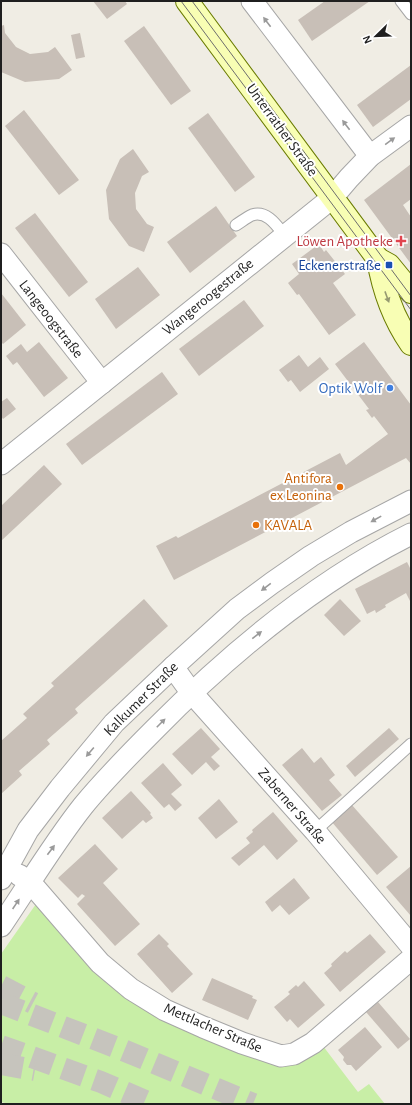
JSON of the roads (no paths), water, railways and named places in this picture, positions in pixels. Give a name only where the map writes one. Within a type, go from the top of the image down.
[{"type":"main road","name":"Unterrather Straße","points":[[187,1],[378,259],[389,265],[411,292]]},
{"type":"main road","name":"Unterrather Straße","points":[[378,259],[383,286],[392,311],[411,344]]},
{"type":"street","points":[[252,1],[370,156]]},
{"type":"street","name":"Wangeroogestraße","points":[[1,464],[31,438],[102,383],[332,198],[348,178],[370,156],[411,126]]},
{"type":"street","name":"Langeoogstraße","points":[[1,254],[102,383]]},
{"type":"street","name":"Kalkumer Straße","points":[[30,882],[4,873],[28,830],[114,723],[237,609],[272,582],[318,552],[411,501]]},
{"type":"street","name":"Kalkumer Straße","points":[[1,926],[46,856],[84,805],[134,750],[191,692],[253,638],[298,604],[380,549],[411,534]]},
{"type":"street","name":"Zaberner Straße","points":[[173,667],[191,692],[315,831],[411,946]]},
{"type":"street","name":"Mettlacher Straße","points":[[30,882],[100,963],[131,989],[165,1010],[203,1027],[242,1043],[281,1056],[294,1054],[313,1043],[411,959]]},
{"type":"lane","points":[[401,1],[411,14]]},
{"type":"lane","points":[[236,225],[253,215],[263,215],[273,220],[285,236]]},
{"type":"lane","points":[[315,831],[411,744]]},
{"type":"tunnel","points":[[1,986],[33,1003]]},
{"type":"tunnel","points":[[1,1003],[123,1050],[253,1104]]},
{"type":"tunnel","points":[[1,1046],[101,1082],[152,1104]]},
{"type":"tunnel","points":[[1,1064],[35,1070]]},
{"type":"tram line","points":[[181,1],[411,310]]},
{"type":"tram line","points":[[192,1],[411,296]]},
{"type":"place","name":"Löwen Apotheke","points":[[401,241]]},
{"type":"place","name":"Eckenerstraße","points":[[389,265]]},
{"type":"place","name":"Optik Wolf","points":[[390,388]]},
{"type":"place","name":"Antifora ex Leonina","points":[[340,487]]},
{"type":"place","name":"KAVALA","points":[[256,525]]}]
